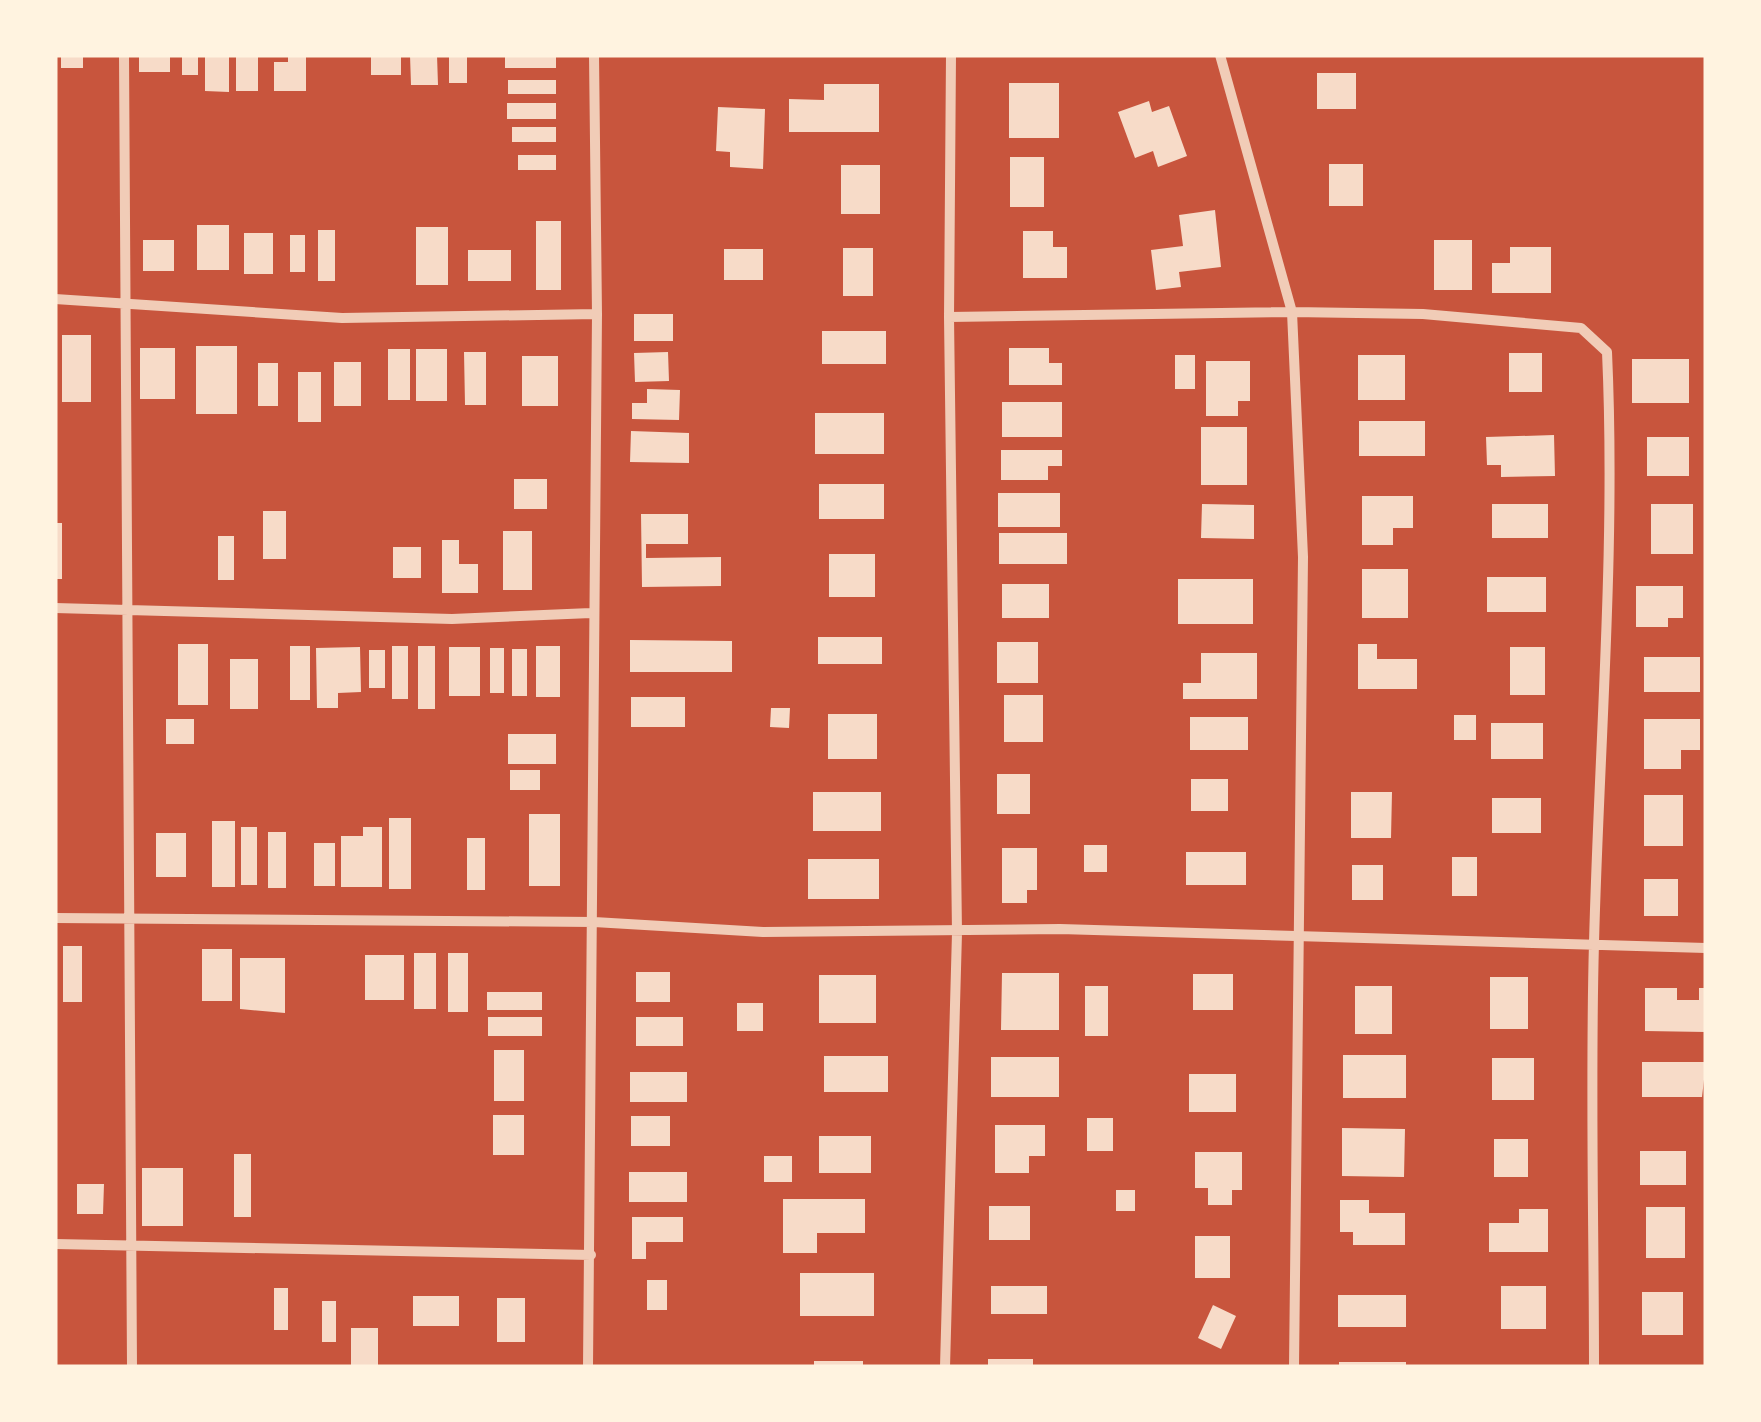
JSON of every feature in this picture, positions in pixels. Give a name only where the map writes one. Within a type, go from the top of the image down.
[{"type":"street","points":[[124,55],[128,302],[126,920],[132,1367]]},
{"type":"street","points":[[588,1367],[594,922],[591,613],[597,314],[594,55]]},
{"type":"street","points":[[945,1367],[956,933],[948,316],[952,55]]},
{"type":"street","points":[[1220,55],[1292,312],[1303,557],[1295,933],[1294,1367]]},
{"type":"street","points":[[55,298],[342,318],[597,314]]},
{"type":"street","points":[[948,316],[1423,314],[1582,328],[1607,352],[1605,665],[1594,946],[1594,1367]]},
{"type":"street","points":[[55,608],[452,620],[591,613]]},
{"type":"street","points":[[55,918],[594,922],[763,932],[956,933],[1060,928],[1706,948]]},
{"type":"street","points":[[55,1244],[592,1255]]},
{"type":"building","points":[[61,55],[83,55],[83,68],[61,68]]},
{"type":"building","points":[[139,55],[170,55],[170,72],[139,72]]},
{"type":"building","points":[[182,55],[198,55],[198,75],[182,75]]},
{"type":"building","points":[[205,55],[229,55],[229,92],[205,91]]},
{"type":"building","points":[[236,55],[258,55],[258,91],[236,91]]},
{"type":"building","points":[[288,55],[306,55],[306,91],[274,91],[274,62],[288,62]]},
{"type":"building","points":[[371,55],[401,55],[401,75],[371,75]]},
{"type":"building","points":[[410,55],[437,55],[438,85],[411,85]]},
{"type":"building","points":[[449,55],[467,55],[467,83],[449,83]]},
{"type":"building","points":[[505,55],[556,55],[556,68],[505,68]]},
{"type":"building","points":[[1317,73],[1356,73],[1356,109],[1317,109]]},
{"type":"building","points":[[508,80],[556,80],[556,94],[508,94]]},
{"type":"building","points":[[1009,83],[1059,83],[1059,138],[1009,138]]},
{"type":"building","points":[[824,84],[879,84],[879,132],[789,132],[789,99],[824,100]]},
{"type":"building","points":[[1149,101],[1152,112],[1169,106],[1187,156],[1158,167],[1153,151],[1135,158],[1118,112]]},
{"type":"building","points":[[507,103],[556,103],[556,119],[507,119]]},
{"type":"building","points":[[718,107],[765,109],[763,169],[730,167],[730,152],[716,151]]},
{"type":"building","points":[[512,127],[556,127],[556,142],[512,142]]},
{"type":"building","points":[[518,155],[556,155],[556,170],[518,170]]},
{"type":"building","points":[[1010,157],[1044,157],[1044,207],[1010,207]]},
{"type":"building","points":[[1329,164],[1363,164],[1363,206],[1329,206]]},
{"type":"building","points":[[841,165],[880,165],[880,214],[841,214]]},
{"type":"building","points":[[1215,210],[1221,267],[1179,272],[1181,287],[1156,290],[1151,250],[1183,246],[1179,215]]},
{"type":"building","points":[[536,221],[561,221],[561,290],[536,290]]},
{"type":"building","points":[[197,225],[229,225],[229,270],[197,270]]},
{"type":"building","points":[[416,227],[448,227],[448,285],[416,285]]},
{"type":"building","points":[[318,230],[335,230],[335,281],[318,281]]},
{"type":"building","points":[[1023,231],[1053,231],[1053,247],[1067,247],[1067,278],[1023,278]]},
{"type":"building","points":[[244,233],[273,233],[273,274],[244,274]]},
{"type":"building","points":[[290,235],[305,235],[305,272],[290,272]]},
{"type":"building","points":[[143,240],[174,240],[174,271],[143,271]]},
{"type":"building","points":[[1434,240],[1472,240],[1472,290],[1434,290]]},
{"type":"building","points":[[1510,247],[1551,247],[1551,293],[1492,293],[1492,263],[1510,263]]},
{"type":"building","points":[[843,248],[873,248],[873,296],[843,296]]},
{"type":"building","points":[[724,249],[763,249],[763,280],[724,280]]},
{"type":"building","points":[[468,250],[511,250],[511,281],[468,281]]},
{"type":"building","points":[[634,314],[673,314],[673,341],[634,341]]},
{"type":"building","points":[[822,331],[886,331],[886,364],[822,364]]},
{"type":"building","points":[[62,335],[91,335],[91,402],[62,402]]},
{"type":"building","points":[[196,346],[237,346],[237,414],[196,414]]},
{"type":"building","points":[[140,348],[175,348],[175,399],[140,399]]},
{"type":"building","points":[[1009,348],[1049,348],[1049,363],[1062,363],[1062,385],[1009,385]]},
{"type":"building","points":[[388,349],[410,349],[410,400],[388,400]]},
{"type":"building","points":[[416,349],[447,349],[447,401],[416,401]]},
{"type":"building","points":[[464,352],[486,352],[486,405],[465,405]]},
{"type":"building","points":[[668,352],[669,381],[635,382],[634,353]]},
{"type":"building","points":[[1509,353],[1542,353],[1542,392],[1509,392]]},
{"type":"building","points":[[1175,355],[1195,355],[1195,389],[1175,389]]},
{"type":"building","points":[[1358,355],[1405,355],[1405,400],[1358,400]]},
{"type":"building","points":[[522,356],[558,356],[558,406],[522,406]]},
{"type":"building","points":[[1632,359],[1689,359],[1689,403],[1632,403]]},
{"type":"building","points":[[1206,361],[1250,361],[1250,401],[1238,401],[1238,416],[1206,416]]},
{"type":"building","points":[[334,362],[361,362],[361,406],[334,406]]},
{"type":"building","points":[[258,363],[278,363],[278,406],[258,406]]},
{"type":"building","points":[[298,372],[321,372],[321,422],[298,422]]},
{"type":"building","points":[[647,389],[680,390],[679,420],[632,419],[632,403],[647,403]]},
{"type":"building","points":[[1002,402],[1062,402],[1062,437],[1002,437]]},
{"type":"building","points":[[815,413],[884,413],[884,454],[815,454]]},
{"type":"building","points":[[1359,421],[1425,421],[1425,456],[1359,456]]},
{"type":"building","points":[[1201,427],[1247,427],[1247,485],[1201,485]]},
{"type":"building","points":[[631,431],[689,433],[689,463],[630,462]]},
{"type":"building","points":[[1554,435],[1555,476],[1501,477],[1501,465],[1487,465],[1486,437]]},
{"type":"building","points":[[1647,437],[1689,437],[1689,476],[1647,476]]},
{"type":"building","points":[[1001,450],[1062,450],[1062,466],[1048,466],[1048,480],[1001,480]]},
{"type":"building","points":[[514,479],[547,479],[547,509],[514,509]]},
{"type":"building","points":[[819,484],[884,484],[884,519],[819,519]]},
{"type":"building","points":[[998,493],[1060,493],[1060,527],[998,527]]},
{"type":"building","points":[[1362,496],[1413,496],[1413,528],[1393,528],[1393,545],[1362,545]]},
{"type":"building","points":[[1202,504],[1254,505],[1254,539],[1201,538]]},
{"type":"building","points":[[1492,504],[1548,504],[1548,538],[1492,538]]},
{"type":"building","points":[[1651,504],[1693,504],[1693,554],[1651,554]]},
{"type":"building","points":[[263,511],[286,511],[286,559],[263,559]]},
{"type":"building","points":[[641,514],[688,514],[688,544],[646,544],[646,558],[721,557],[721,586],[642,587]]},
{"type":"building","points":[[55,523],[62,523],[62,579],[55,579]]},
{"type":"building","points":[[503,531],[532,531],[532,590],[503,590]]},
{"type":"building","points":[[999,533],[1067,533],[1067,564],[999,564]]},
{"type":"building","points":[[218,536],[234,536],[234,580],[218,580]]},
{"type":"building","points":[[442,540],[459,540],[459,564],[478,564],[478,593],[442,593]]},
{"type":"building","points":[[393,547],[421,547],[421,578],[393,578]]},
{"type":"building","points":[[829,554],[875,554],[875,597],[829,597]]},
{"type":"building","points":[[1362,569],[1408,569],[1408,618],[1362,618]]},
{"type":"building","points":[[1487,577],[1546,577],[1546,612],[1487,612]]},
{"type":"building","points":[[1178,579],[1253,579],[1253,624],[1178,624]]},
{"type":"building","points":[[1002,584],[1049,584],[1049,618],[1002,618]]},
{"type":"building","points":[[1636,586],[1683,586],[1683,618],[1668,618],[1668,627],[1636,627]]},
{"type":"building","points":[[818,637],[882,637],[882,664],[818,664]]},
{"type":"building","points":[[630,640],[732,641],[732,672],[630,672]]},
{"type":"building","points":[[997,642],[1038,642],[1038,683],[997,683]]},
{"type":"building","points":[[178,644],[208,644],[208,705],[178,705]]},
{"type":"building","points":[[1358,644],[1377,644],[1377,659],[1417,659],[1417,689],[1358,689]]},
{"type":"building","points":[[290,646],[310,646],[310,700],[290,700]]},
{"type":"building","points":[[392,646],[408,646],[408,699],[392,699]]},
{"type":"building","points":[[418,646],[435,646],[435,709],[418,709]]},
{"type":"building","points":[[536,646],[560,646],[560,697],[536,697]]},
{"type":"building","points":[[360,647],[361,692],[338,693],[338,708],[317,708],[316,648]]},
{"type":"building","points":[[449,647],[480,647],[480,696],[449,696]]},
{"type":"building","points":[[1510,647],[1545,647],[1545,695],[1510,695]]},
{"type":"building","points":[[490,648],[504,648],[504,693],[490,693]]},
{"type":"building","points":[[512,649],[527,649],[527,696],[512,696]]},
{"type":"building","points":[[369,650],[385,650],[385,688],[369,688]]},
{"type":"building","points":[[1201,653],[1257,653],[1257,699],[1183,699],[1183,683],[1201,683]]},
{"type":"building","points":[[1644,657],[1700,657],[1700,692],[1644,692]]},
{"type":"building","points":[[230,659],[258,659],[258,709],[230,709]]},
{"type":"building","points":[[1004,695],[1043,695],[1043,742],[1004,742]]},
{"type":"building","points":[[631,697],[685,697],[685,727],[631,727]]},
{"type":"building","points":[[771,708],[790,708],[789,728],[770,727]]},
{"type":"building","points":[[828,714],[877,714],[877,759],[828,759]]},
{"type":"building","points":[[1454,715],[1476,715],[1476,740],[1454,740]]},
{"type":"building","points":[[1190,717],[1248,717],[1248,750],[1190,750]]},
{"type":"building","points":[[166,719],[194,719],[194,744],[166,744]]},
{"type":"building","points":[[1644,719],[1700,719],[1700,750],[1681,750],[1681,769],[1644,769]]},
{"type":"building","points":[[1491,723],[1543,723],[1543,759],[1491,759]]},
{"type":"building","points":[[508,734],[556,734],[556,764],[508,764]]},
{"type":"building","points":[[510,770],[540,770],[540,790],[510,790]]},
{"type":"building","points":[[997,774],[1030,774],[1030,814],[997,814]]},
{"type":"building","points":[[1191,779],[1228,779],[1228,811],[1191,811]]},
{"type":"building","points":[[813,792],[881,792],[881,831],[813,831]]},
{"type":"building","points":[[1351,792],[1392,792],[1391,838],[1351,838]]},
{"type":"building","points":[[1644,795],[1683,795],[1683,846],[1644,846]]},
{"type":"building","points":[[1492,798],[1541,798],[1541,833],[1492,833]]},
{"type":"building","points":[[529,814],[560,814],[560,886],[529,886]]},
{"type":"building","points":[[389,818],[411,818],[411,889],[389,889]]},
{"type":"building","points":[[212,821],[235,821],[235,887],[212,887]]},
{"type":"building","points":[[241,827],[257,827],[257,885],[241,885]]},
{"type":"building","points":[[363,827],[382,827],[382,887],[341,887],[341,836],[363,836]]},
{"type":"building","points":[[268,832],[286,832],[286,888],[268,888]]},
{"type":"building","points":[[156,833],[186,833],[186,877],[156,877]]},
{"type":"building","points":[[467,838],[485,838],[485,890],[467,890]]},
{"type":"building","points":[[314,843],[335,843],[335,886],[314,886]]},
{"type":"building","points":[[1084,845],[1107,845],[1107,872],[1084,872]]},
{"type":"building","points":[[1002,848],[1037,848],[1037,890],[1027,890],[1027,903],[1002,903]]},
{"type":"building","points":[[1186,852],[1246,852],[1246,885],[1186,885]]},
{"type":"building","points":[[1452,857],[1477,857],[1477,896],[1452,896]]},
{"type":"building","points":[[808,859],[879,859],[879,899],[808,899]]},
{"type":"building","points":[[1352,865],[1383,865],[1383,900],[1352,900]]},
{"type":"building","points":[[1644,879],[1678,879],[1678,916],[1644,916]]},
{"type":"building","points":[[63,946],[82,946],[82,1002],[63,1002]]},
{"type":"building","points":[[202,949],[232,949],[232,1001],[202,1001]]},
{"type":"building","points":[[414,953],[436,953],[436,1009],[414,1009]]},
{"type":"building","points":[[448,953],[468,953],[468,1012],[448,1012]]},
{"type":"building","points":[[365,955],[404,955],[404,1000],[365,1000]]},
{"type":"building","points":[[240,958],[285,958],[285,1013],[240,1009]]},
{"type":"building","points":[[636,972],[670,972],[670,1002],[636,1002]]},
{"type":"building","points":[[1002,973],[1059,973],[1059,1030],[1001,1030]]},
{"type":"building","points":[[1193,974],[1233,974],[1233,1010],[1193,1010]]},
{"type":"building","points":[[819,975],[876,975],[876,1023],[819,1023]]},
{"type":"building","points":[[1490,977],[1528,977],[1528,1029],[1490,1029]]},
{"type":"building","points":[[1085,986],[1108,986],[1108,1036],[1085,1036]]},
{"type":"building","points":[[1355,986],[1392,986],[1392,1034],[1355,1034]]},
{"type":"building","points":[[1645,988],[1677,988],[1677,1000],[1699,1000],[1699,988],[1706,988],[1706,1032],[1645,1031]]},
{"type":"building","points":[[487,992],[542,992],[542,1010],[487,1010]]},
{"type":"building","points":[[737,1003],[763,1003],[763,1031],[737,1031]]},
{"type":"building","points":[[488,1017],[542,1017],[542,1036],[488,1036]]},
{"type":"building","points":[[636,1017],[683,1017],[683,1046],[636,1046]]},
{"type":"building","points":[[494,1050],[524,1050],[524,1101],[494,1101]]},
{"type":"building","points":[[1343,1055],[1406,1055],[1406,1098],[1343,1098]]},
{"type":"building","points":[[824,1056],[888,1056],[888,1092],[824,1092]]},
{"type":"building","points":[[991,1057],[1059,1057],[1059,1097],[991,1097]]},
{"type":"building","points":[[1492,1058],[1534,1058],[1534,1100],[1492,1100]]},
{"type":"building","points":[[1642,1062],[1706,1062],[1702,1097],[1642,1097]]},
{"type":"building","points":[[630,1072],[687,1072],[687,1102],[630,1102]]},
{"type":"building","points":[[1189,1074],[1236,1074],[1236,1112],[1189,1112]]},
{"type":"building","points":[[493,1115],[524,1115],[524,1155],[493,1155]]},
{"type":"building","points":[[631,1116],[670,1116],[670,1146],[631,1146]]},
{"type":"building","points":[[1087,1118],[1113,1118],[1113,1151],[1087,1151]]},
{"type":"building","points":[[995,1125],[1045,1125],[1045,1156],[1029,1156],[1029,1173],[995,1173]]},
{"type":"building","points":[[1342,1128],[1405,1129],[1404,1177],[1342,1176]]},
{"type":"building","points":[[819,1136],[871,1136],[871,1173],[819,1173]]},
{"type":"building","points":[[1494,1139],[1528,1139],[1528,1177],[1494,1177]]},
{"type":"building","points":[[1640,1151],[1686,1151],[1686,1185],[1640,1185]]},
{"type":"building","points":[[1195,1152],[1242,1152],[1242,1190],[1232,1190],[1232,1205],[1208,1205],[1208,1188],[1195,1188]]},
{"type":"building","points":[[234,1154],[251,1154],[251,1217],[234,1217]]},
{"type":"building","points":[[764,1156],[792,1156],[792,1182],[764,1182]]},
{"type":"building","points":[[142,1168],[183,1168],[183,1226],[142,1226]]},
{"type":"building","points":[[629,1172],[687,1172],[687,1202],[629,1202]]},
{"type":"building","points":[[77,1184],[104,1184],[103,1214],[77,1214]]},
{"type":"building","points":[[1116,1190],[1135,1190],[1135,1211],[1116,1211]]},
{"type":"building","points":[[783,1199],[865,1199],[865,1233],[817,1233],[817,1253],[783,1253]]},
{"type":"building","points":[[1340,1200],[1369,1200],[1369,1213],[1405,1213],[1405,1245],[1353,1245],[1353,1232],[1340,1232]]},
{"type":"building","points":[[989,1206],[1030,1206],[1030,1240],[989,1240]]},
{"type":"building","points":[[1646,1207],[1685,1207],[1685,1258],[1646,1258]]},
{"type":"building","points":[[1519,1209],[1548,1209],[1548,1252],[1489,1252],[1489,1223],[1519,1223]]},
{"type":"building","points":[[632,1217],[683,1217],[683,1242],[646,1242],[646,1259],[632,1259]]},
{"type":"building","points":[[1195,1236],[1230,1236],[1230,1278],[1195,1278]]},
{"type":"building","points":[[800,1273],[874,1273],[874,1316],[800,1316]]},
{"type":"building","points":[[647,1280],[667,1280],[667,1310],[647,1310]]},
{"type":"building","points":[[991,1286],[1047,1286],[1047,1314],[991,1314]]},
{"type":"building","points":[[1501,1286],[1546,1286],[1546,1329],[1501,1329]]},
{"type":"building","points":[[274,1288],[288,1288],[288,1330],[274,1330]]},
{"type":"building","points":[[1642,1292],[1683,1292],[1683,1335],[1642,1335]]},
{"type":"building","points":[[1338,1295],[1406,1295],[1406,1327],[1338,1327]]},
{"type":"building","points":[[413,1296],[459,1296],[459,1326],[413,1326]]},
{"type":"building","points":[[497,1298],[525,1298],[525,1342],[497,1342]]},
{"type":"building","points":[[322,1301],[336,1301],[336,1342],[322,1342]]},
{"type":"building","points":[[1213,1305],[1236,1316],[1221,1349],[1198,1338]]},
{"type":"building","points":[[351,1328],[378,1328],[378,1367],[351,1367]]},
{"type":"building","points":[[988,1359],[1033,1359],[1033,1367],[988,1367]]},
{"type":"building","points":[[814,1361],[863,1361],[863,1367],[814,1367]]},
{"type":"building","points":[[1339,1362],[1406,1362],[1406,1367],[1339,1367]]}]
